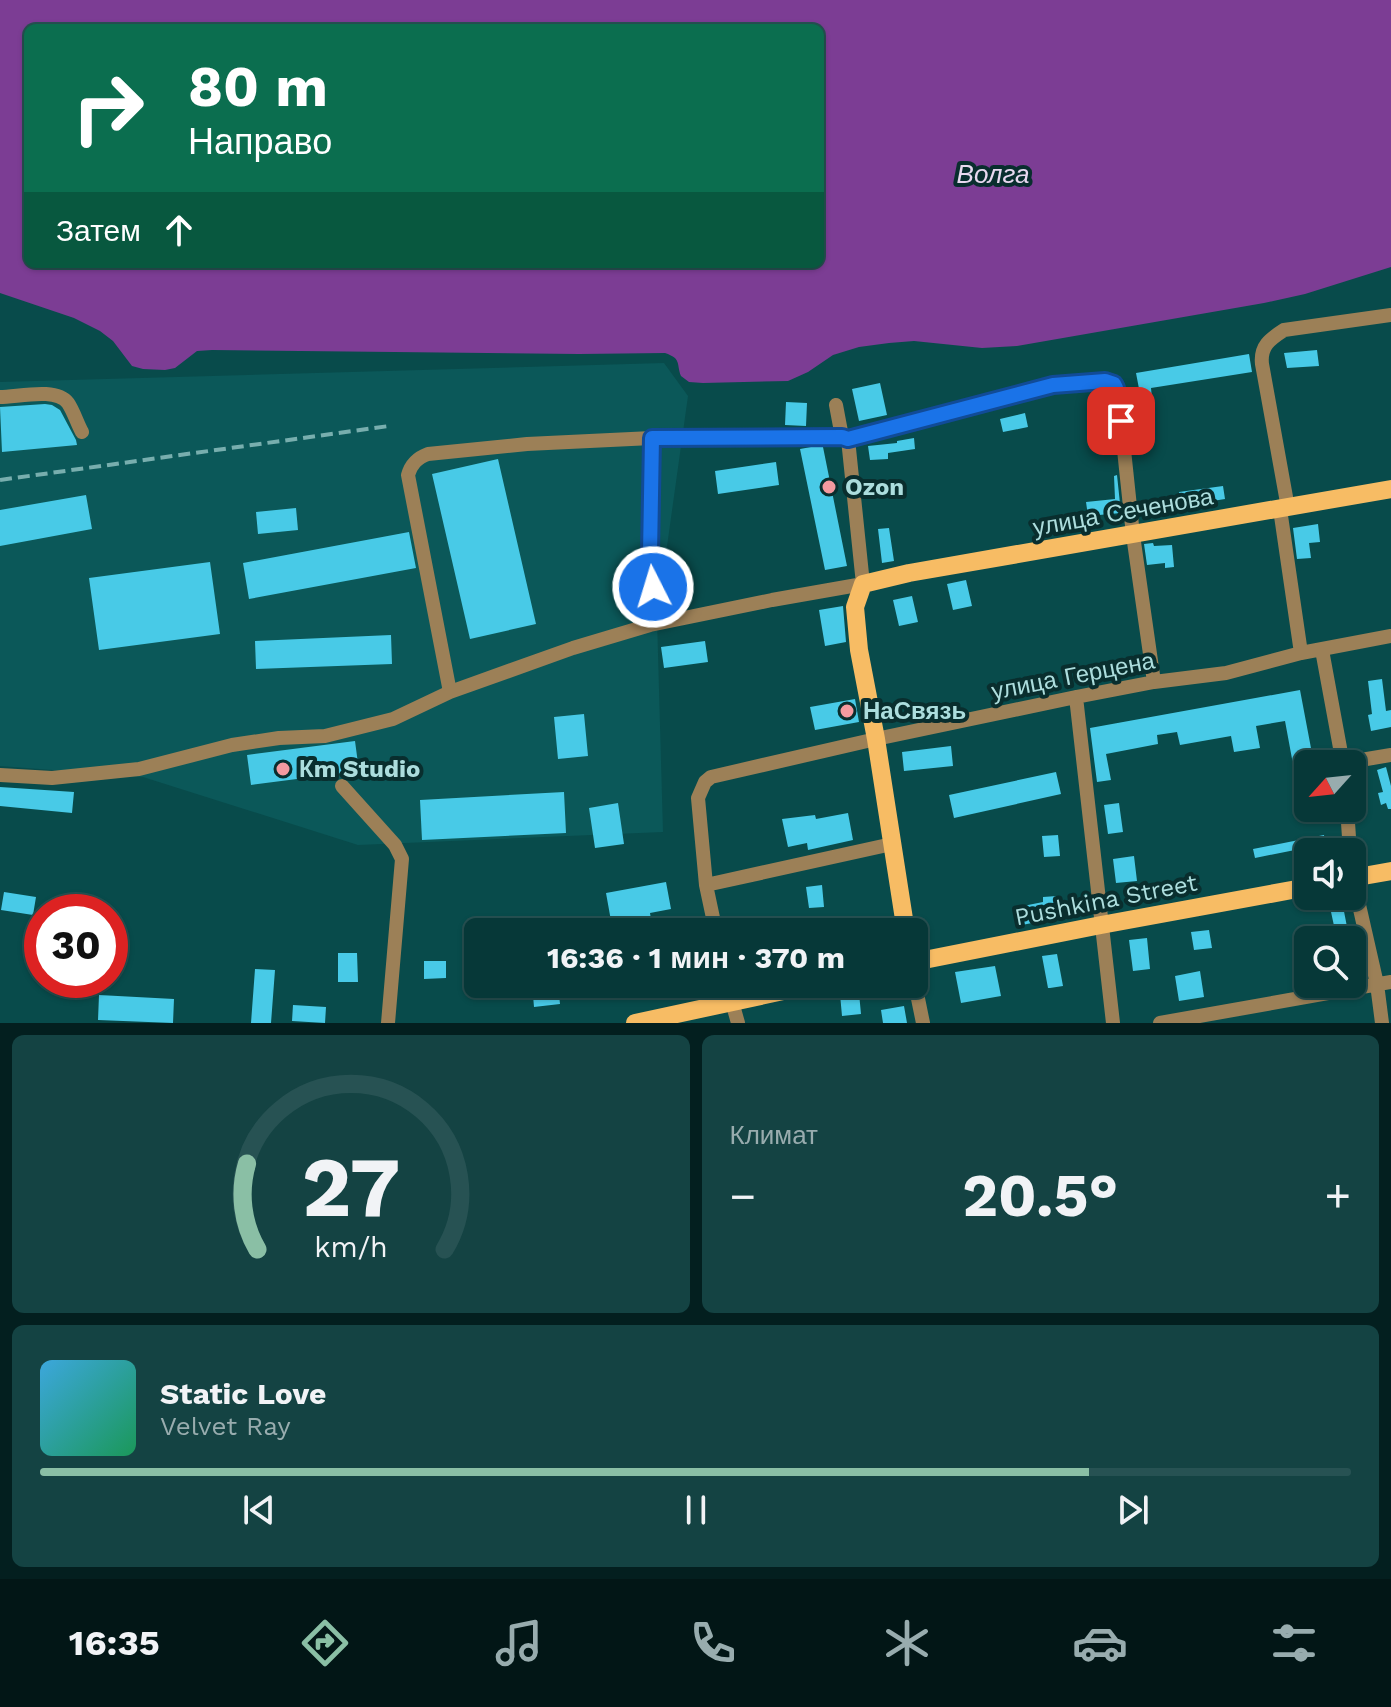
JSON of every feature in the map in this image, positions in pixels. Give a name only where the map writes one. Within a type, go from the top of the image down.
[{"type":"main road","name":"улица Сеченова","points":[[863,584],[909,573],[1391,489]]},
{"type":"main road","points":[[863,584],[855,607],[859,650],[904,918]]},
{"type":"main road","points":[[1366,875],[1391,871]]},
{"type":"main road","name":"Pushkina Street","points":[[928,959],[1294,890]]},
{"type":"main road","points":[[635,1023],[753,998]]},
{"type":"street","points":[[1301,653],[1261,355],[1273,337],[1284,330],[1391,315]]},
{"type":"street","points":[[450,692],[408,475],[414,462],[428,454],[527,444],[652,438],[845,438],[1053,385],[1105,381],[1114,384],[1118,393],[1133,535],[1154,682]]},
{"type":"street","points":[[0,397],[51,394],[60,397],[67,402],[82,432]]},
{"type":"street","points":[[0,775],[52,778],[139,769],[232,745],[279,738],[325,736],[393,719],[450,692],[573,648],[650,625],[863,584],[845,438],[836,405]]},
{"type":"street","points":[[650,625],[653,587],[650,554],[652,438]]},
{"type":"street","name":"улица Герцена","points":[[706,885],[698,798],[705,782],[718,774],[1076,697],[1154,682],[1226,673],[1301,653],[1391,636]]},
{"type":"street","points":[[1322,650],[1340,750]]},
{"type":"street","points":[[1076,697],[1113,1023]]},
{"type":"street","points":[[1366,760],[1391,755]]},
{"type":"street","points":[[342,786],[395,845],[402,859],[388,1023]]},
{"type":"street","points":[[713,918],[706,885],[892,844]]},
{"type":"street","points":[[1362,910],[1384,983],[1382,1023]]},
{"type":"street","points":[[1160,1023],[1384,983]]},
{"type":"street","points":[[730,998],[738,1023]]},
{"type":"street","points":[[918,998],[923,1023]]},
{"type":"shaded area","points":[[664,363],[688,396],[657,618],[663,832],[358,845],[143,777],[0,766],[0,382]]},
{"type":"water","name":"Волга","points":[[0,0],[1391,0],[1391,267],[1305,294],[1017,346],[982,348],[914,341],[859,347],[833,355],[788,381],[703,383],[689,382],[681,376],[676,359],[665,353],[212,350],[197,351],[175,368],[143,369],[132,366],[113,341],[100,331],[74,318],[0,293]]},
{"type":"building","points":[[1317,350],[1319,366],[1287,368],[1284,353]]},
{"type":"building","points":[[1249,354],[1252,372],[1151,388],[1155,430],[1139,431],[1136,395],[1140,394],[1136,373]]},
{"type":"building","points":[[880,383],[887,415],[859,421],[852,389]]},
{"type":"building","points":[[786,402],[807,403],[806,426],[785,425]]},
{"type":"building","points":[[45,404],[60,410],[77,445],[2,452],[0,407]]},
{"type":"building","points":[[1025,413],[1028,427],[1003,432],[1000,419]]},
{"type":"building","points":[[914,438],[915,449],[888,453],[888,459],[870,460],[868,446]]},
{"type":"building","points":[[823,447],[847,566],[825,570],[800,449]]},
{"type":"building","points":[[498,459],[536,624],[470,639],[432,474]]},
{"type":"building","points":[[776,462],[779,485],[718,494],[715,471]]},
{"type":"building","points":[[1117,475],[1121,513],[1088,516],[1086,502],[1115,499],[1114,476]]},
{"type":"building","points":[[1223,486],[1225,499],[1181,506],[1179,492]]},
{"type":"building","points":[[86,495],[92,529],[0,546],[0,510]]},
{"type":"building","points":[[296,508],[298,530],[258,534],[256,512]]},
{"type":"building","points":[[1318,524],[1320,542],[1309,543],[1311,558],[1297,559],[1293,528]]},
{"type":"building","points":[[889,528],[894,561],[882,563],[878,529]]},
{"type":"building","points":[[409,532],[416,568],[249,599],[243,563]]},
{"type":"building","points":[[1153,543],[1154,546],[1172,545],[1174,567],[1165,568],[1165,563],[1147,565],[1144,544]]},
{"type":"building","points":[[210,562],[220,634],[99,650],[89,578]]},
{"type":"building","points":[[966,580],[972,606],[953,610],[947,584]]},
{"type":"building","points":[[912,596],[918,622],[899,626],[893,600]]},
{"type":"building","points":[[843,606],[846,642],[825,646],[819,610]]},
{"type":"building","points":[[391,635],[392,664],[256,669],[255,641]]},
{"type":"building","points":[[705,641],[708,662],[664,668],[661,647]]},
{"type":"building","points":[[1382,679],[1386,711],[1391,710],[1391,727],[1371,731],[1368,681]]},
{"type":"building","points":[[1300,690],[1311,750],[1294,750],[1294,770],[1285,721],[1256,726],[1260,748],[1234,752],[1231,736],[1180,745],[1177,732],[1157,735],[1158,744],[1106,754],[1111,780],[1097,782],[1090,728]]},
{"type":"building","points":[[855,699],[859,722],[815,730],[810,707]]},
{"type":"building","points":[[584,714],[588,756],[558,759],[554,717]]},
{"type":"building","points":[[355,741],[359,771],[251,785],[247,755]]},
{"type":"building","points":[[951,746],[953,766],[904,771],[902,752]]},
{"type":"building","points":[[1386,767],[1391,786],[1391,809],[1386,803],[1381,805],[1378,793],[1383,792],[1377,770]]},
{"type":"building","points":[[1056,772],[1061,794],[954,818],[949,795]]},
{"type":"building","points":[[0,787],[74,792],[72,813],[0,806]]},
{"type":"building","points":[[564,792],[566,833],[422,840],[420,800]]},
{"type":"building","points":[[618,803],[624,844],[595,848],[589,808]]},
{"type":"building","points":[[1119,803],[1123,832],[1108,834],[1104,805]]},
{"type":"building","points":[[848,813],[853,840],[808,850],[807,843],[788,847],[782,819],[815,815],[816,819]]},
{"type":"building","points":[[1058,835],[1060,856],[1044,857],[1042,836]]},
{"type":"building","points":[[1294,841],[1294,850],[1255,858],[1253,849]]},
{"type":"building","points":[[1134,856],[1137,881],[1116,883],[1113,859]]},
{"type":"building","points":[[666,882],[671,909],[650,913],[651,918],[610,918],[606,893]]},
{"type":"building","points":[[822,885],[824,907],[809,908],[806,887]]},
{"type":"building","points":[[4,892],[24,895],[24,914],[1,910]]},
{"type":"building","points":[[1057,896],[1058,910],[1040,911],[1042,921],[1022,925],[1018,907],[1043,902],[1043,897]]},
{"type":"building","points":[[1331,910],[1344,910],[1347,926],[1334,926]]},
{"type":"building","points":[[1209,930],[1212,948],[1194,950],[1191,932]]},
{"type":"building","points":[[1147,938],[1150,969],[1133,971],[1129,940]]},
{"type":"building","points":[[338,953],[357,953],[358,982],[338,982]]},
{"type":"building","points":[[1057,954],[1063,986],[1048,988],[1042,956]]},
{"type":"building","points":[[424,961],[446,961],[446,978],[424,979]]},
{"type":"building","points":[[995,966],[1001,996],[961,1003],[955,972]]},
{"type":"building","points":[[255,969],[275,970],[271,1023],[251,1023]]},
{"type":"building","points":[[1200,971],[1204,997],[1179,1001],[1175,976]]},
{"type":"building","points":[[99,998],[174,999],[173,1023],[98,1020]]},
{"type":"building","points":[[533,998],[559,998],[560,1004],[534,1007]]},
{"type":"building","points":[[840,998],[859,998],[861,1014],[842,1016]]},
{"type":"building","points":[[293,1005],[326,1007],[325,1023],[292,1021]]},
{"type":"building","points":[[904,1006],[907,1023],[883,1023],[881,1010]]},
{"type":"railway","points":[[0,480],[389,426]]},
{"type":"place","name":"Ozon","points":[[829,487]]},
{"type":"place","name":"НаСвязь","points":[[847,711]]},
{"type":"place","name":"Кm Studio","points":[[283,769]]},
{"type":"route","points":[[653,587],[650,554],[652,438],[848,439],[1053,385],[1105,381],[1116,388],[1121,421]]}]
